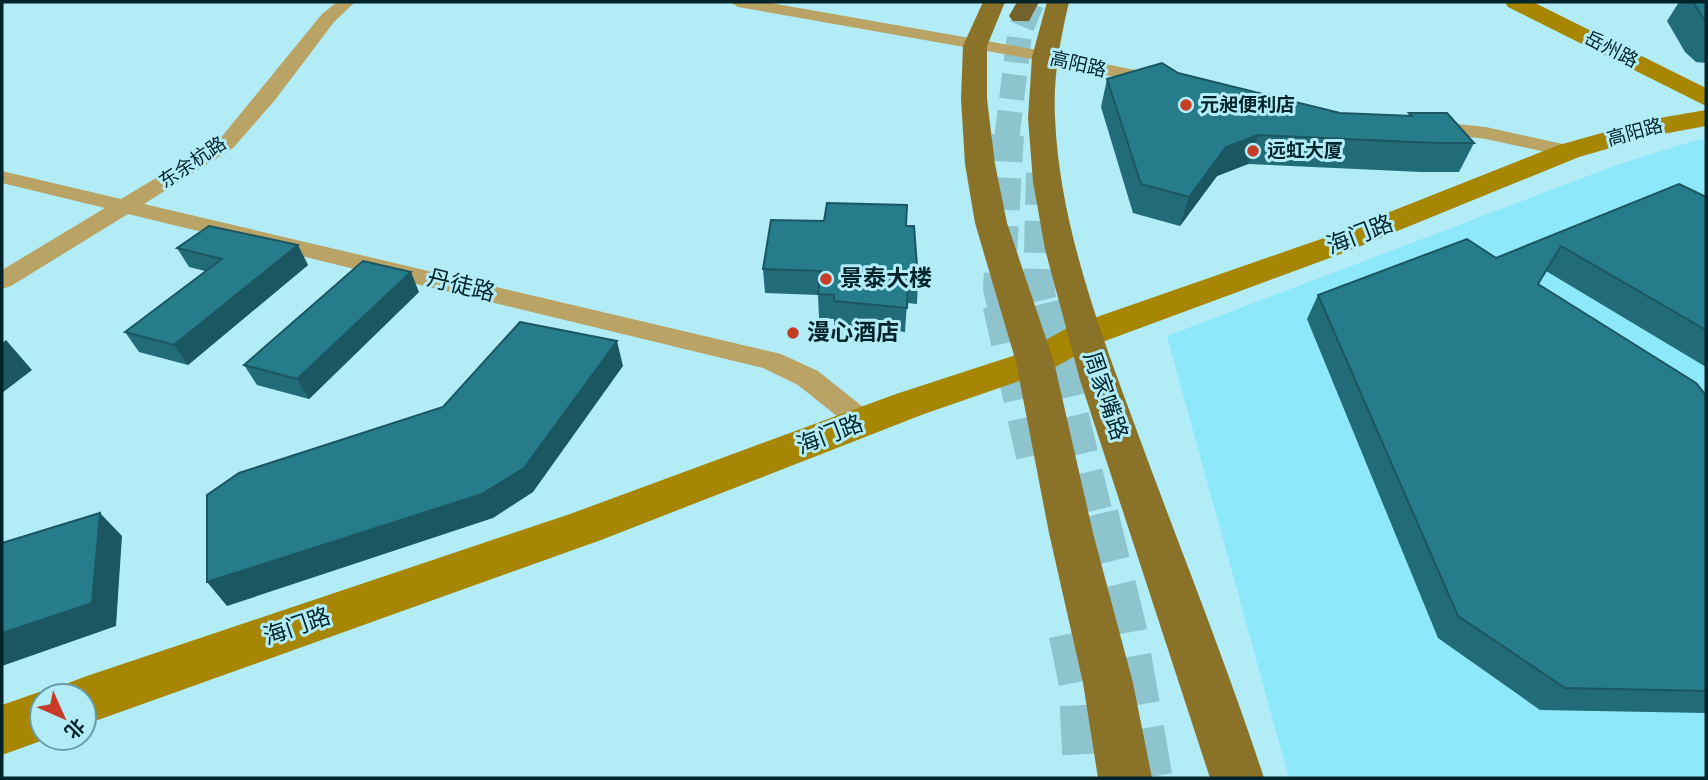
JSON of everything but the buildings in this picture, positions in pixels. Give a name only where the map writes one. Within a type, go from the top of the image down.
[{"type":"main road","points":[[994,2],[975,46],[974,99],[980,164],[991,223],[1035,362],[1071,533],[1108,683],[1125,778]]},
{"type":"main road","name":"周家嘴路","points":[[1058,2],[1049,26],[1043,56],[1045,150],[1056,235],[1084,335],[1237,778]]},
{"type":"street","name":"东余杭路","points":[[2,281],[226,144],[268,96],[328,18],[347,2]]},
{"type":"street","name":"高阳路","points":[[738,2],[1043,56],[1172,84]]},
{"type":"street","name":"岳州路","points":[[1516,2],[1706,98]]},
{"type":"street","name":"高阳路","points":[[1411,125],[1486,133],[1569,151],[1648,128],[1706,118]]},
{"type":"street","name":"海门路","points":[[98,696],[585,527],[863,422],[1035,362],[1084,335],[1335,245],[1569,151]]},
{"type":"street","name":"丹徒路","points":[[2,177],[771,361],[807,379],[863,422]]},
{"type":"street","points":[[2,730],[28,721]]},
{"type":"shaded area","points":[[1700,139],[1706,142],[1706,778],[1289,778],[1167,336],[1617,165]]},
{"type":"tunnel","points":[[1007,136],[1020,31],[1032,2]]},
{"type":"tunnel","points":[[1003,305],[999,288],[1008,135]]},
{"type":"tunnel","points":[[1042,173],[1039,293],[1042,305]]},
{"type":"tunnel","points":[[1002,304],[1036,458]]},
{"type":"tunnel","points":[[1042,304],[1094,517]]},
{"type":"tunnel","points":[[1094,515],[1122,629],[1148,778]]},
{"type":"tunnel","points":[[1073,633],[1083,681],[1088,778]]},
{"type":"place","name":"元昶便利店","points":[[1186,105]]},
{"type":"place","name":"远虹大厦","points":[[1253,151]]},
{"type":"place","name":"景泰大楼","points":[[826,279]]},
{"type":"place","name":"漫心酒店","points":[[793,333]]}]
